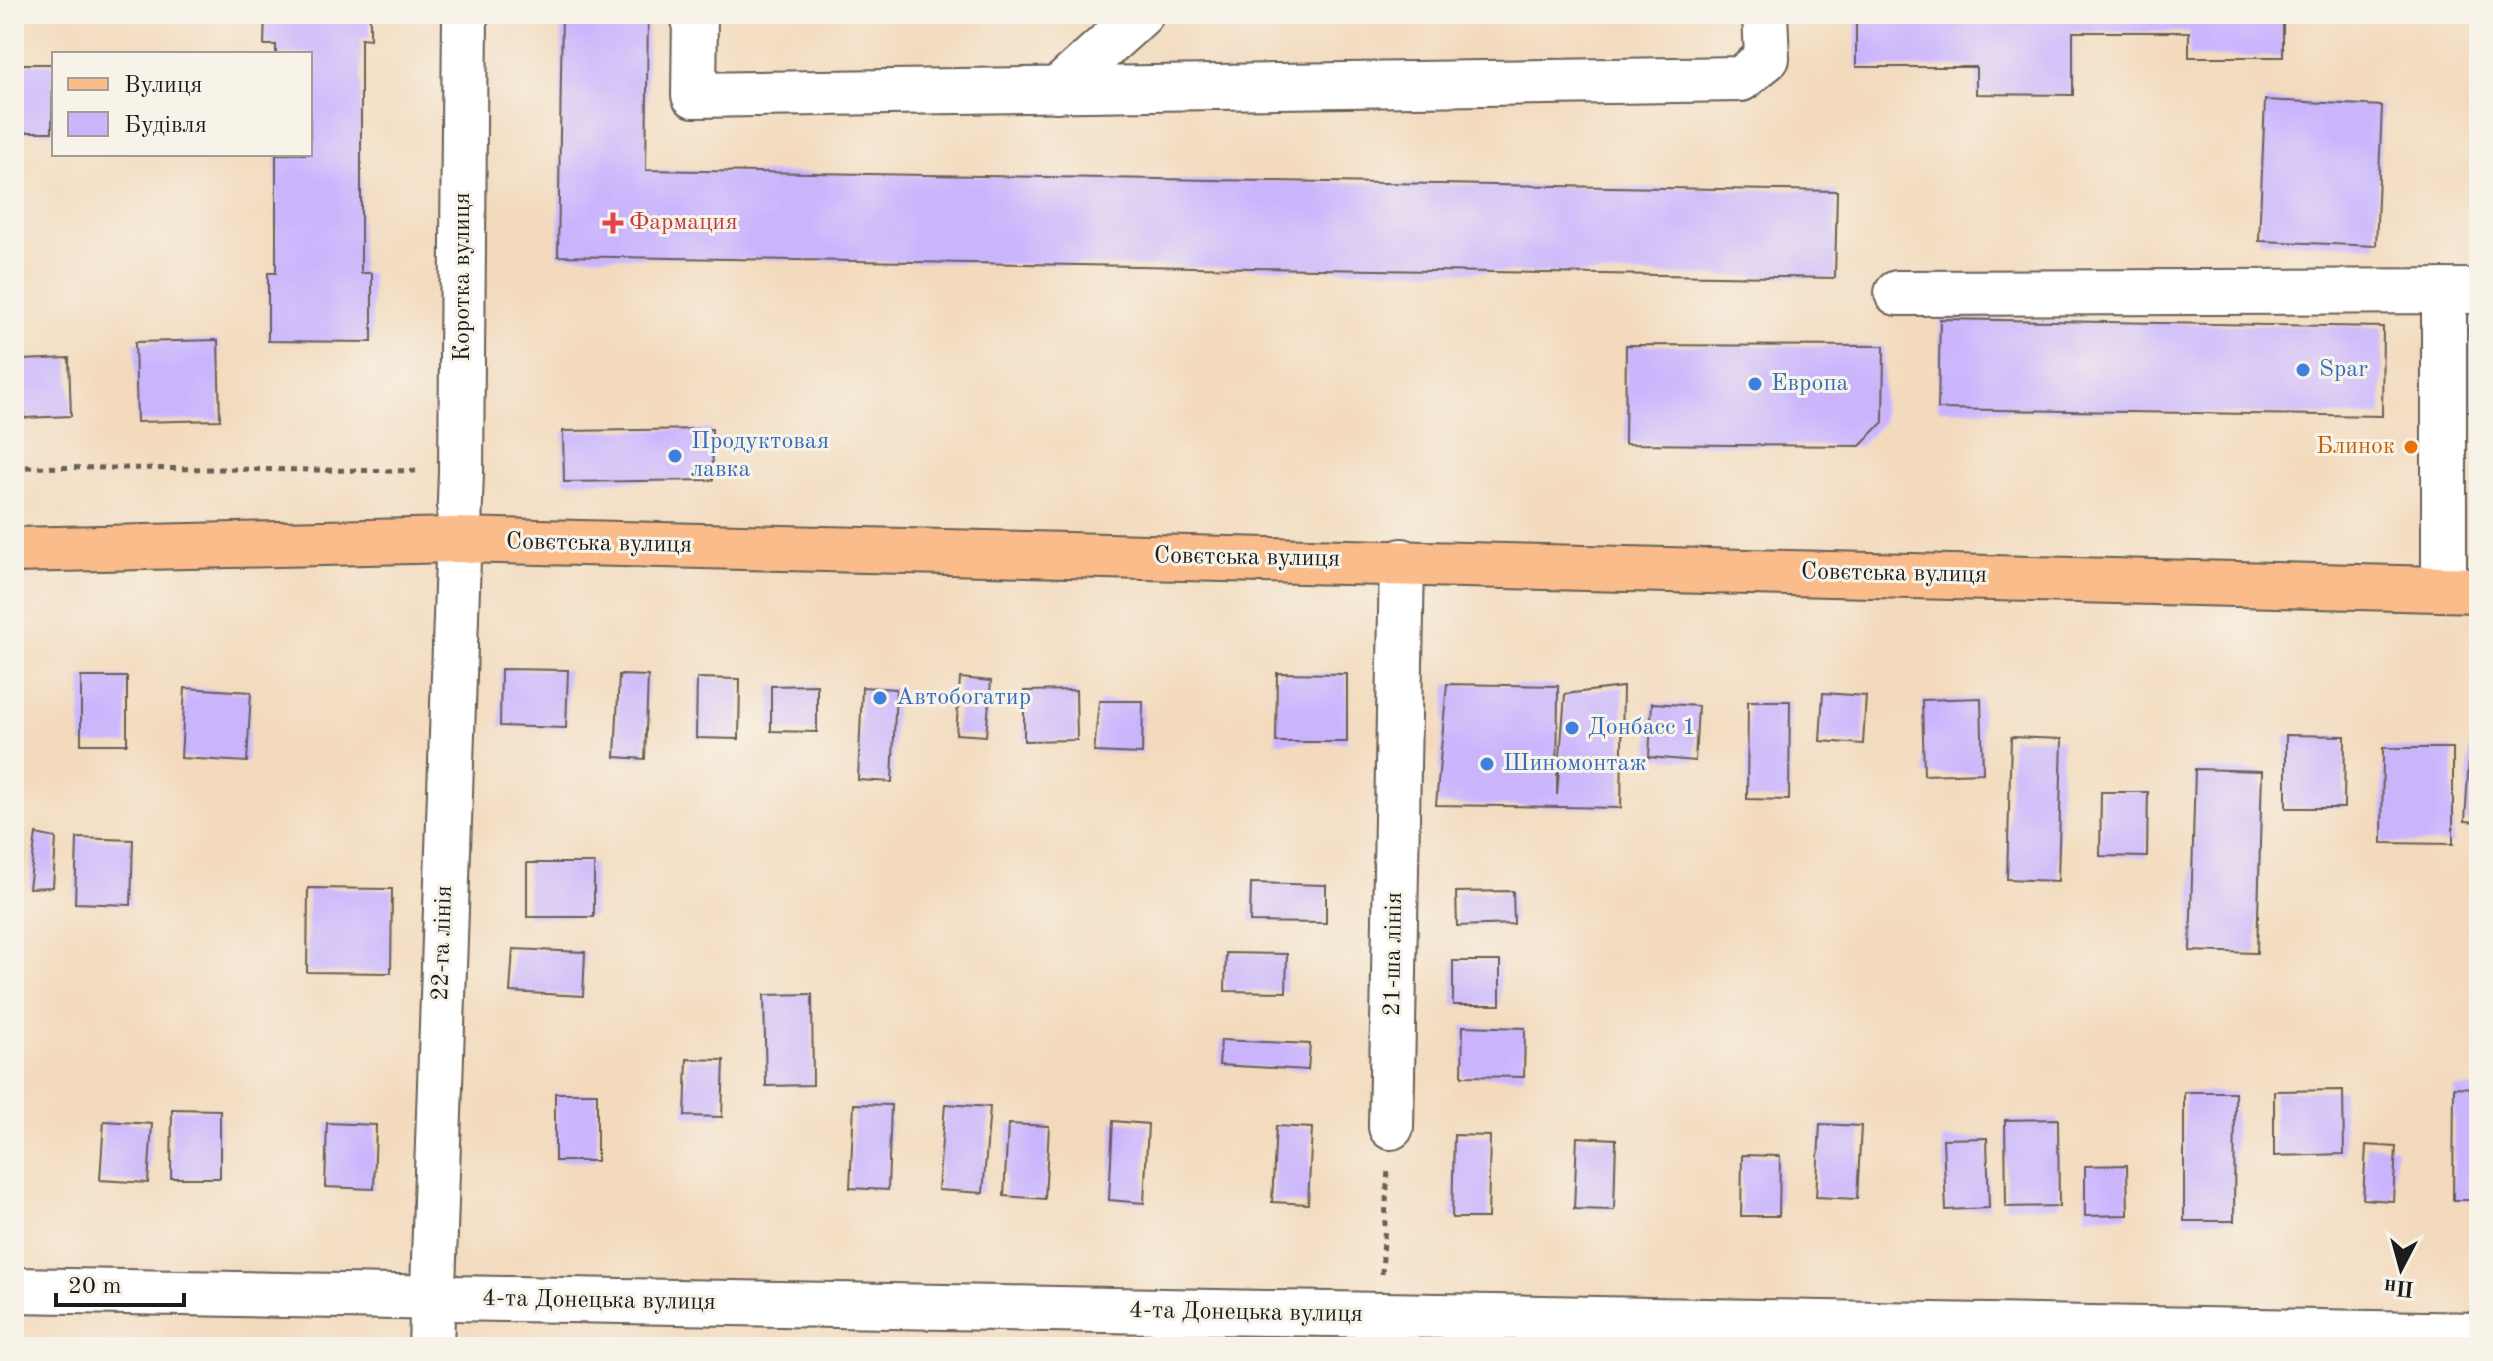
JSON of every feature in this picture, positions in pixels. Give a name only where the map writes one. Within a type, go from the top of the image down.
[{"type":"main road","name":"Совєтська вулиця","points":[[14,550],[457,540],[2462,589]]},
{"type":"street","name":"Коротка вулиця","points":[[457,540],[461,471],[465,14]]},
{"type":"street","points":[[695,14],[694,95],[1741,79],[1767,58],[1765,14]]},
{"type":"street","points":[[1057,90],[1141,14]]},
{"type":"street","points":[[1897,293],[2461,291],[2462,589]]},
{"type":"street","name":"22-га лінія","points":[[431,1347],[457,540]]},
{"type":"street","name":"21-ша лінія","points":[[1391,1127],[1402,561]]},
{"type":"street","name":"4-та Донецька вулиця","points":[[14,1290],[432,1298],[1380,1331],[2479,1335]]},
{"type":"path","points":[[14,467],[461,471]]},
{"type":"path","points":[[1380,1331],[1391,1127]]},
{"type":"building","points":[[265,14],[370,14],[370,39],[361,38],[361,273],[372,273],[372,342],[268,341],[268,273],[276,273],[276,156],[312,156],[312,52],[276,52],[276,45],[264,45]]},
{"type":"building","points":[[562,14],[648,14],[646,170],[1837,191],[1835,278],[558,256]]},
{"type":"building","points":[[1856,14],[2283,14],[2283,57],[2189,57],[2189,32],[2073,32],[2073,95],[1976,94],[1976,67],[1856,67]]},
{"type":"building","points":[[14,64],[52,64],[52,132],[14,132]]},
{"type":"building","points":[[2265,100],[2382,106],[2376,246],[2259,241]]},
{"type":"building","points":[[1940,319],[2383,327],[2382,416],[1938,409]]},
{"type":"building","points":[[2465,329],[2479,330],[2479,411],[2464,411]]},
{"type":"building","points":[[218,340],[220,420],[137,422],[135,342]]},
{"type":"building","name":"Европа","points":[[1626,345],[1884,346],[1883,422],[1860,446],[1625,444]]},
{"type":"building","points":[[69,358],[71,416],[24,418],[22,360]]},
{"type":"building","points":[[712,429],[713,480],[564,482],[563,431]]},
{"type":"building","points":[[501,669],[568,670],[566,728],[500,726]]},
{"type":"building","points":[[1277,673],[1347,674],[1347,742],[1276,742]]},
{"type":"building","points":[[14,675],[18,675],[18,738],[14,738]]},
{"type":"building","points":[[619,675],[648,676],[645,759],[615,757]]},
{"type":"building","points":[[81,677],[127,677],[127,744],[81,744]]},
{"type":"building","points":[[697,678],[740,679],[739,739],[696,738]]},
{"type":"building","points":[[960,678],[991,681],[986,736],[956,734]]},
{"type":"building","points":[[1447,684],[1558,686],[1557,795],[1565,694],[1623,687],[1621,808],[1436,805]]},
{"type":"building","points":[[817,685],[817,732],[771,731],[771,686]]},
{"type":"building","points":[[862,687],[896,689],[892,782],[858,780]]},
{"type":"building","points":[[185,688],[251,692],[247,762],[181,758]]},
{"type":"building","points":[[1076,690],[1077,740],[1024,741],[1024,691]]},
{"type":"building","points":[[1823,693],[1866,696],[1863,744],[1820,741]]},
{"type":"building","points":[[1981,698],[1983,773],[1924,775],[1922,700]]},
{"type":"building","points":[[1099,701],[1143,701],[1142,754],[1094,752]]},
{"type":"building","points":[[1748,701],[1790,701],[1789,800],[1747,799]]},
{"type":"building","points":[[1652,703],[1698,706],[1695,761],[1649,757]]},
{"type":"building","points":[[2286,735],[2345,736],[2344,808],[2286,808]]},
{"type":"building","points":[[2011,737],[2062,739],[2058,881],[2007,879]]},
{"type":"building","points":[[2470,744],[2479,745],[2479,822],[2465,821]]},
{"type":"building","points":[[2383,748],[2453,748],[2453,844],[2382,843]]},
{"type":"building","points":[[2195,769],[2262,771],[2257,953],[2190,951]]},
{"type":"building","points":[[2101,792],[2148,792],[2147,857],[2100,856]]},
{"type":"building","points":[[36,834],[56,838],[53,887],[29,888]]},
{"type":"building","points":[[77,838],[133,840],[131,905],[75,903]]},
{"type":"building","points":[[527,863],[594,863],[594,917],[527,917]]},
{"type":"building","points":[[1251,883],[1326,885],[1326,923],[1250,922]]},
{"type":"building","points":[[308,888],[392,889],[391,973],[307,972]]},
{"type":"building","points":[[1513,891],[1514,924],[1457,926],[1456,892]]},
{"type":"building","points":[[513,949],[585,952],[583,996],[510,992]]},
{"type":"building","points":[[1226,953],[1287,954],[1286,992],[1225,991]]},
{"type":"building","points":[[1453,961],[1500,961],[1500,1005],[1453,1005]]},
{"type":"building","points":[[812,994],[813,1085],[766,1086],[764,995]]},
{"type":"building","points":[[1463,1026],[1525,1028],[1524,1077],[1462,1076]]},
{"type":"building","points":[[1221,1040],[1310,1044],[1308,1070],[1219,1065]]},
{"type":"building","points":[[687,1059],[724,1060],[722,1117],[685,1116]]},
{"type":"building","points":[[2454,1087],[2479,1088],[2479,1200],[2453,1200]]},
{"type":"building","points":[[2343,1090],[2344,1154],[2274,1156],[2274,1091]]},
{"type":"building","points":[[2184,1092],[2235,1092],[2234,1221],[2184,1221]]},
{"type":"building","points":[[555,1093],[597,1093],[597,1161],[555,1161]]},
{"type":"building","points":[[854,1104],[891,1105],[888,1190],[850,1188]]},
{"type":"building","points":[[945,1104],[990,1107],[983,1193],[938,1190]]},
{"type":"building","points":[[172,1109],[220,1110],[220,1178],[171,1178]]},
{"type":"building","points":[[2058,1119],[2059,1206],[2006,1207],[2005,1120]]},
{"type":"building","points":[[104,1121],[152,1124],[148,1183],[100,1180]]},
{"type":"building","points":[[1113,1121],[1148,1124],[1144,1203],[1109,1200]]},
{"type":"building","points":[[327,1123],[376,1125],[374,1189],[325,1187]]},
{"type":"building","points":[[1008,1124],[1049,1126],[1045,1199],[1004,1196]]},
{"type":"building","points":[[1820,1124],[1861,1126],[1857,1199],[1816,1197]]},
{"type":"building","points":[[1276,1126],[1312,1128],[1308,1204],[1272,1202]]},
{"type":"building","points":[[1454,1135],[1490,1136],[1488,1218],[1452,1218]]},
{"type":"building","points":[[1577,1137],[1616,1139],[1614,1210],[1574,1209]]},
{"type":"building","points":[[1987,1138],[1989,1208],[1946,1210],[1943,1139]]},
{"type":"building","points":[[2366,1145],[2396,1147],[2393,1201],[2363,1199]]},
{"type":"building","points":[[1742,1155],[1780,1156],[1779,1216],[1741,1216]]},
{"type":"building","points":[[2127,1165],[2128,1215],[2085,1216],[2085,1166]]},
{"type":"place","name":"Фармация","points":[[613,223]]},
{"type":"place","name":"Spar","points":[[2303,370]]},
{"type":"place","name":"Европа","points":[[1755,384]]},
{"type":"place","name":"Блинок","points":[[2411,447]]},
{"type":"place","name":"Продуктовая лавка","points":[[675,456]]},
{"type":"place","name":"Автобогатир","points":[[880,698]]},
{"type":"place","name":"Донбасс 1","points":[[1572,728]]},
{"type":"place","name":"Шиномонтаж","points":[[1487,764]]}]
